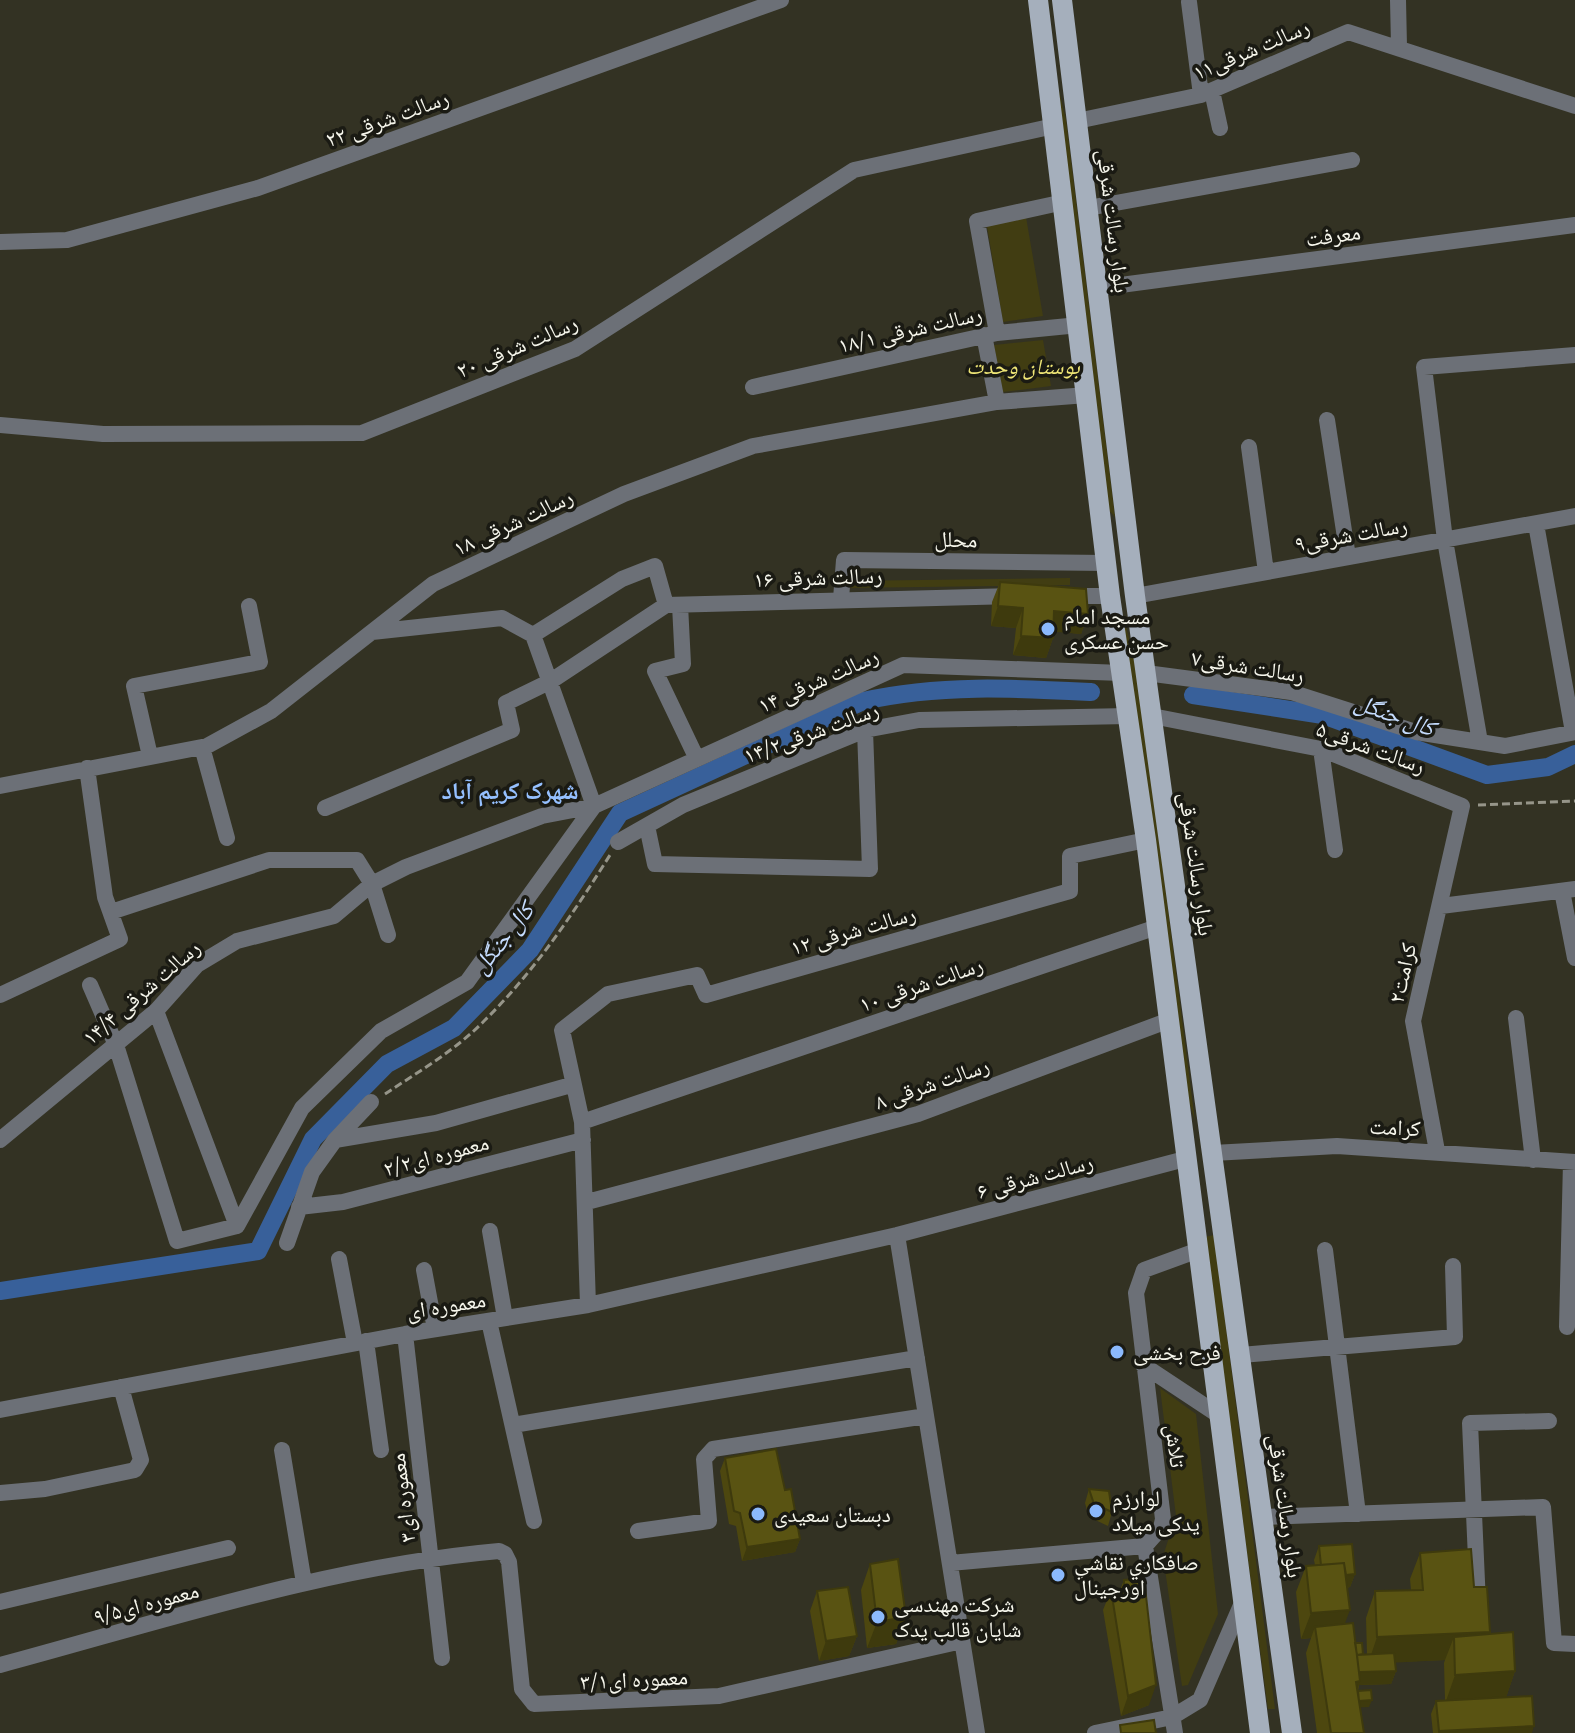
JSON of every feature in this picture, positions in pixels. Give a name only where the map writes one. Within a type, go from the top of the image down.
[{"type":"main road","points":[[1038,0],[1110,596],[1146,840],[1196,1251],[1260,1731],[1292,1729]]},
{"type":"main road","name":"بلوار رسالت شرقی","points":[[1062,0],[1135,596],[1292,1729]]},
{"type":"main road","points":[[1043,39],[1067,38]]},
{"type":"main road","points":[[1146,840],[1169,838]]},
{"type":"street","name":"رسالت شرقی ۲۲","points":[[0,242],[67,240],[258,188],[781,0]]},
{"type":"street","points":[[1398,0],[1399,46]]},
{"type":"street","points":[[1189,2],[1207,93],[1220,128]]},
{"type":"street","name":"رسالت شرقی۱۱","points":[[1077,121],[1207,93],[1348,32],[1399,46],[1575,106]]},
{"type":"street","name":"رسالت شرقی ۲۰","points":[[0,425],[103,434],[362,433],[575,349],[854,170],[1054,126]]},
{"type":"street","points":[[1088,208],[1352,160]]},
{"type":"street","points":[[997,402],[977,221],[1064,202]]},
{"type":"street","name":"معرفت","points":[[1098,288],[1575,225]]},
{"type":"street","name":"رسالت شرقی ۱۸/۱","points":[[753,387],[991,334],[1079,325]]},
{"type":"street","points":[[1480,742],[1445,540],[1424,367],[1575,355]]},
{"type":"street","name":"رسالت شرقی ۱۸","points":[[0,786],[202,747],[271,711],[433,584],[652,483],[753,446],[997,402],[1087,395]]},
{"type":"street","points":[[1327,420],[1348,557]]},
{"type":"street","points":[[1249,447],[1266,572]]},
{"type":"street","name":"رسالت شرقی۹","points":[[1135,596],[1575,516]]},
{"type":"street","points":[[1536,524],[1574,732]]},
{"type":"street","name":"محلل","points":[[841,599],[844,560],[1107,563]]},
{"type":"street","points":[[533,635],[622,579],[655,566],[673,605],[683,664],[655,671],[697,759]]},
{"type":"street","name":"رسالت شرقی ۱۶","points":[[673,605],[841,599],[1110,596]]},
{"type":"street","points":[[325,808],[512,730],[506,703],[551,681],[673,605]]},
{"type":"street","points":[[150,756],[134,686],[260,662],[249,606]]},
{"type":"street","points":[[90,985],[116,1045],[177,1241],[237,1226],[302,1108],[381,1031],[467,982],[594,806],[533,635],[502,618],[372,632]]},
{"type":"street","name":"رسالت شرقی ۱۴","points":[[594,806],[903,665],[1122,673]]},
{"type":"street","name":"رسالت شرقی۷","points":[[1146,673],[1291,692],[1416,732],[1505,746],[1574,732]]},
{"type":"street","name":"رسالت شرقی۱۴/۲","points":[[618,842],[683,805],[865,730],[919,720],[1128,716]]},
{"type":"street","name":"رسالت شرقی۵","points":[[1152,716],[1321,749],[1462,806]]},
{"type":"street","points":[[647,826],[655,864],[870,869],[865,730]]},
{"type":"street","points":[[202,747],[227,838]]},
{"type":"street","points":[[1321,749],[1335,850]]},
{"type":"street","points":[[0,995],[120,939],[105,897],[87,768]]},
{"type":"street","name":"رسالت شرقی ۱۴/۴","points":[[0,1140],[156,1011],[197,965],[237,941],[334,916],[372,884],[406,867],[542,816],[594,806]]},
{"type":"street","name":"کرامت۲","points":[[1437,1151],[1413,1021],[1462,806]]},
{"type":"street","name":"رسالت شرقی ۱۲","points":[[571,1085],[562,1030],[608,994],[697,975],[706,995],[1070,891],[1070,856],[1146,840]]},
{"type":"street","points":[[111,912],[269,860],[357,860],[372,884],[388,935]]},
{"type":"street","points":[[1441,906],[1569,890],[1575,958]]},
{"type":"street","name":"رسالت شرقی ۱۰","points":[[582,1122],[1157,927]]},
{"type":"street","points":[[156,1011],[237,1226]]},
{"type":"street","points":[[1516,1018],[1533,1160]]},
{"type":"street","name":"رسالت شرقی ۸","points":[[587,1202],[918,1114],[1167,1021]]},
{"type":"street","points":[[335,1140],[436,1123],[571,1085],[582,1122],[588,1305]]},
{"type":"street","points":[[287,1243],[312,1172],[335,1140],[371,1102]]},
{"type":"street","name":"معموره ای۲/۲","points":[[299,1207],[343,1202],[583,1140]]},
{"type":"street","name":"کرامت","points":[[1213,1153],[1337,1146],[1573,1162]]},
{"type":"street","name":"رسالت شرقی ۶","points":[[897,1235],[1185,1159]]},
{"type":"street","points":[[1567,1327],[1573,1162]]},
{"type":"street","points":[[490,1231],[497,1320],[513,1425],[534,1521]]},
{"type":"street","points":[[897,1235],[977,1733]]},
{"type":"street","name":"معموره ای","points":[[0,1410],[405,1334],[588,1305],[897,1235]]},
{"type":"street","points":[[1325,1250],[1358,1514]]},
{"type":"street","name":"تلاش","points":[[1145,1546],[1161,1528],[1163,1519],[1136,1293],[1139,1277],[1152,1266],[1196,1251]]},
{"type":"street","points":[[339,1259],[361,1342],[381,1450]]},
{"type":"street","points":[[1241,1355],[1455,1337],[1453,1266]]},
{"type":"street","points":[[424,1270],[435,1329]]},
{"type":"street","name":"معموره ای۳","points":[[405,1334],[442,1658]]},
{"type":"street","points":[[513,1425],[917,1358]]},
{"type":"street","points":[[1143,1365],[1217,1414]]},
{"type":"street","points":[[0,1493],[45,1489],[135,1470],[140,1466],[121,1387]]},
{"type":"street","points":[[638,1531],[709,1521],[704,1459],[713,1449],[926,1416]]},
{"type":"street","points":[[1478,1604],[1470,1423],[1549,1421]]},
{"type":"street","points":[[282,1450],[304,1583]]},
{"type":"street","points":[[1263,1517],[1543,1507],[1554,1643],[1575,1644]]},
{"type":"street","points":[[950,1563],[1145,1546],[1173,1725]]},
{"type":"street","points":[[0,1602],[228,1548]]},
{"type":"street","name":"معموره ای۳/۱","points":[[431,1557],[505,1554],[522,1689],[534,1704],[719,1696],[962,1641]]},
{"type":"street","name":"معموره ای۹/۵","points":[[0,1665],[304,1583],[431,1557]]},
{"type":"street","points":[[1095,1733],[1173,1725],[1200,1700],[1242,1603]]},
{"type":"path","points":[[1462,806],[1575,801]]},
{"type":"path","points":[[371,1102],[483,1023],[578,907],[618,842]]},
{"type":"green space","points":[[1052,62],[1066,120],[1115,517],[1106,507]]},
{"type":"green space","points":[[1026,217],[1043,316],[1003,322],[987,226]]},
{"type":"green space","name":"بوستان وحدت","points":[[1043,340],[1051,386],[1003,392],[994,345]]},
{"type":"green space","points":[[1070,578],[1070,585],[844,588],[843,581]]},
{"type":"green space","points":[[1123,616],[1137,667],[1195,1121],[1185,1089]]},
{"type":"green space","points":[[1214,1235],[1275,1709],[1268,1709],[1205,1237]]},
{"type":"green space","points":[[1160,1388],[1196,1414],[1218,1614],[1188,1685],[1182,1686],[1163,1556],[1176,1516]]},
{"type":"building","points":[[1000,582],[1086,589],[1088,614],[1054,611],[1053,638],[1021,636],[1023,608],[998,606]]},
{"type":"building","name":"دبستان سعیدی","points":[[776,1449],[785,1490],[791,1489],[800,1539],[747,1547],[740,1513],[734,1511],[725,1458]]},
{"type":"building","points":[[1089,1489],[1109,1491],[1112,1512],[1094,1504]]},
{"type":"building","points":[[1352,1544],[1355,1574],[1346,1575],[1344,1563],[1321,1565],[1319,1546]]},
{"type":"building","points":[[1471,1549],[1474,1587],[1487,1587],[1490,1632],[1377,1637],[1375,1591],[1423,1590],[1420,1553]]},
{"type":"building","points":[[898,1559],[906,1617],[877,1622],[870,1564]]},
{"type":"building","points":[[1344,1563],[1350,1610],[1311,1613],[1306,1566]]},
{"type":"building","points":[[1144,1578],[1156,1685],[1128,1696],[1111,1590],[1124,1590],[1124,1580]]},
{"type":"building","points":[[848,1587],[857,1636],[826,1641],[817,1591]]},
{"type":"building","points":[[1353,1623],[1360,1681],[1356,1682],[1364,1733],[1331,1733],[1315,1627]]},
{"type":"building","points":[[1513,1632],[1515,1671],[1455,1675],[1454,1637]]},
{"type":"building","points":[[1355,1643],[1362,1643],[1363,1654],[1357,1655]]},
{"type":"building","points":[[1394,1653],[1396,1671],[1359,1672],[1357,1655]]},
{"type":"building","points":[[1371,1690],[1372,1700],[1359,1701],[1358,1691]]},
{"type":"building","points":[[1532,1696],[1534,1726],[1439,1731],[1436,1701]]},
{"type":"building","points":[[1154,1720],[1156,1733],[1121,1733],[1120,1725]]},
{"type":"waterway","name":"کال جنگل","points":[[0,1291],[258,1251],[313,1139],[387,1064],[454,1028],[530,950],[620,813],[863,701],[948,690],[1091,692]]},
{"type":"waterway","name":"کال جنگل","points":[[1193,695],[1323,715],[1487,775],[1548,767],[1575,754]]},
{"type":"place","name":"مسجد امام حسن عسکری","points":[[1048,629]]},
{"type":"place","name":"فرح بخشی","points":[[1117,1352]]},
{"type":"place","name":"لوارزم یدکی میلاد","points":[[1096,1511]]},
{"type":"place","name":"دبستان سعیدی","points":[[758,1514]]},
{"type":"place","name":"صافكاري نقاشي اورجينال","points":[[1058,1575]]},
{"type":"place","name":"شرکت مهندسی شایان قالب یدک","points":[[878,1617]]},
{"type":"district","name":"شهرک کریم آباد","points":[[510,791]]}]
